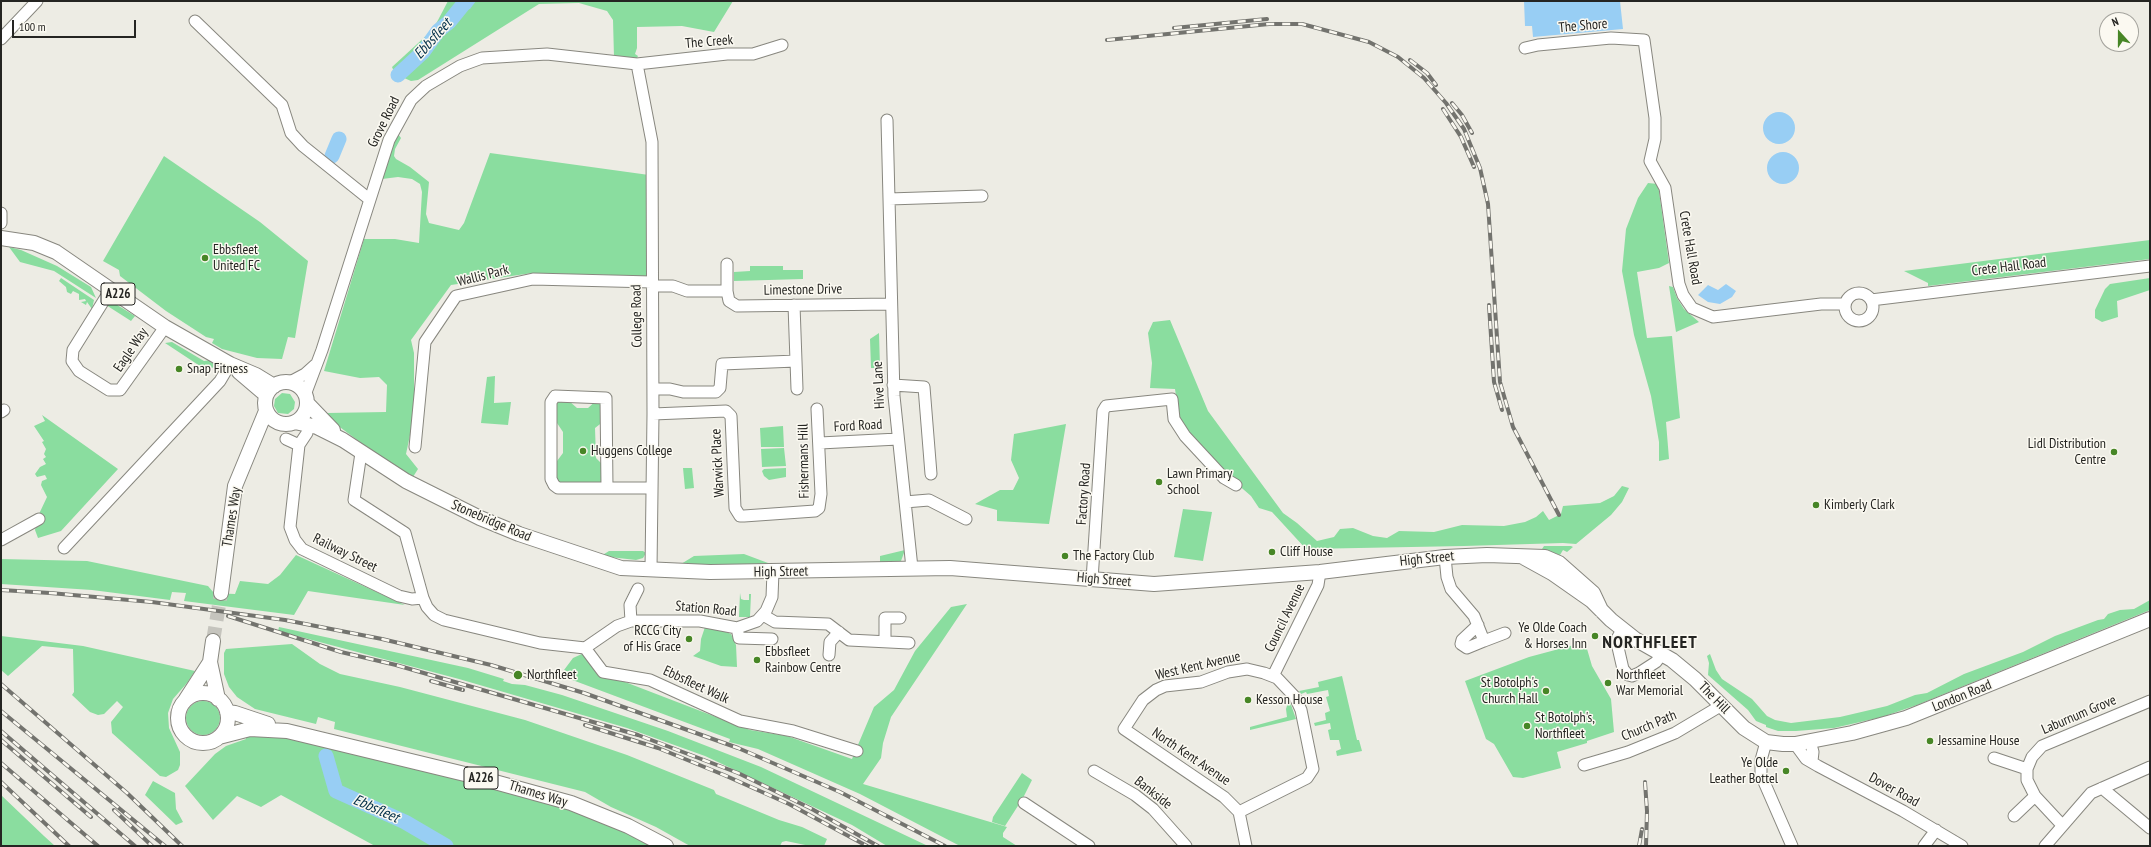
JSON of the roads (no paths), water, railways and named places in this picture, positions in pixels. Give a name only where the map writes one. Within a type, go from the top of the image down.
[{"type":"main road","name":"A226","points":[[1,238],[34,243],[56,252],[165,327],[230,364],[256,375],[270,390]]},
{"type":"main road","points":[[280,382],[290,382],[300,388],[306,399],[305,412],[295,422],[281,423],[275,421],[266,412],[270,390],[280,382]]},
{"type":"main road","name":"Stonebridge Road","points":[[306,399],[343,440]]},
{"type":"main road","name":"Thames Way","points":[[221,593],[235,486],[266,412]]},
{"type":"main road","name":"Stonebridge Road","points":[[295,422],[317,427],[343,440],[361,453],[437,498],[519,534],[620,568],[651,569]]},
{"type":"main road","points":[[253,443],[281,423]]},
{"type":"main road","name":"High Street","points":[[651,569],[710,572],[773,572],[912,568],[974,569],[1154,584],[1320,572],[1445,556],[1521,556],[1552,573]]},
{"type":"main road","points":[[1521,556],[1545,556],[1559,563],[1593,593],[1601,610]]},
{"type":"main road","name":"The Hill","points":[[1552,573],[1592,601],[1622,630],[1662,654],[1691,674],[1744,728],[1766,742]]},
{"type":"main road","name":"London Road","points":[[1766,742],[1795,744],[1906,718],[2150,619]]},
{"type":"main road","name":"A226","points":[[213,641],[210,662],[218,698],[227,712]]},
{"type":"main road","name":"A226","points":[[210,662],[182,704],[178,718],[180,727],[185,736],[199,743],[210,742],[219,737]]},
{"type":"main road","points":[[186,700],[192,695],[202,693],[218,698]]},
{"type":"main road","points":[[219,737],[226,724],[227,712]]},
{"type":"main road","name":"Thames Way","points":[[227,712],[282,727],[287,731]]},
{"type":"main road","name":"Thames Way","points":[[219,737],[250,729],[287,731],[548,796],[598,813],[666,846]]},
{"type":"street","points":[[1,38],[36,1]]},
{"type":"street","points":[[195,21],[282,105],[291,133],[303,146],[369,200]]},
{"type":"street","name":"The Shore","points":[[1525,48],[1538,45],[1611,38],[1644,40]]},
{"type":"street","name":"Crete Hall Road","points":[[1644,40],[1655,118],[1654,139],[1650,161],[1665,188],[1679,284],[1687,302],[1692,308],[1713,317],[1821,304],[1845,304],[1849,297],[1856,293],[1863,294],[1872,300],[2150,266]]},
{"type":"street","name":"The Creek","points":[[637,64],[727,54],[754,54],[782,45]]},
{"type":"street","name":"Grove Road","points":[[306,399],[389,140],[412,98],[426,86],[460,66],[482,58],[548,54],[637,64]]},
{"type":"street","name":"College Road","points":[[637,64],[652,142],[653,414],[651,569]]},
{"type":"street","name":"Hive Lane","points":[[886,120],[893,385],[912,568]]},
{"type":"street","points":[[888,199],[982,196]]},
{"type":"street","points":[[1,213],[1,223]]},
{"type":"street","points":[[727,264],[727,291]]},
{"type":"street","name":"Wallis Park","points":[[415,447],[425,342],[456,296],[533,279],[652,284],[673,286],[687,291],[727,291]]},
{"type":"street","name":"Eagle Way","points":[[111,289],[72,350],[72,361],[79,371],[109,390],[120,390],[165,327]]},
{"type":"street","name":"Limestone Drive","points":[[727,291],[729,301],[736,306],[891,304]]},
{"type":"street","points":[[1845,304],[1849,317],[1862,326],[1873,308],[1872,300]]},
{"type":"street","points":[[794,305],[797,389]]},
{"type":"street","points":[[653,389],[668,389],[678,392],[716,392],[720,388],[722,364],[796,361]]},
{"type":"street","points":[[290,382],[304,374],[318,362]]},
{"type":"street","points":[[64,548],[220,381],[230,364]]},
{"type":"street","points":[[893,385],[924,387],[931,474]]},
{"type":"street","points":[[607,487],[606,398],[555,396],[551,402],[551,479],[554,485],[558,488],[652,488]]},
{"type":"street","name":"Factory Road","points":[[1092,580],[1103,410],[1105,406],[1109,404],[1172,399],[1174,419],[1185,436],[1224,478],[1236,486]]},
{"type":"street","name":"Fishermans Hill","points":[[815,511],[819,508],[821,494],[820,444],[817,409]]},
{"type":"street","name":"Warwick Place","points":[[653,414],[726,410],[731,416],[735,508],[740,516],[815,511]]},
{"type":"street","name":"Railway Street","points":[[307,433],[299,445],[290,527],[295,540],[302,549],[399,596],[412,599],[423,598]]},
{"type":"street","points":[[286,439],[299,445]]},
{"type":"street","name":"Ford Road","points":[[820,444],[898,439]]},
{"type":"street","points":[[361,453],[354,499],[405,533],[423,598],[427,607],[434,615],[444,620],[550,645],[584,648],[619,625],[631,621],[630,606],[638,589]]},
{"type":"street","points":[[905,502],[929,500],[966,519]]},
{"type":"street","points":[[1,540],[39,519]]},
{"type":"street","points":[[1445,556],[1447,577],[1451,587],[1474,616],[1484,641]]},
{"type":"street","points":[[773,572],[772,597],[764,615],[775,622],[827,623],[849,640],[909,643]]},
{"type":"street","name":"Council Avenue","points":[[1273,676],[1318,585],[1320,572]]},
{"type":"street","name":"Station Road","points":[[631,621],[703,621],[737,628],[754,623],[764,615]]},
{"type":"street","points":[[885,641],[885,618],[900,618]]},
{"type":"street","points":[[1478,625],[1462,640],[1461,644],[1467,648],[1505,633]]},
{"type":"street","points":[[737,628],[739,638],[772,639]]},
{"type":"street","points":[[1622,630],[1618,637],[1617,643],[1623,669],[1628,675],[1633,676],[1640,673],[1657,661],[1662,654]]},
{"type":"street","points":[[829,655],[830,642],[839,632]]},
{"type":"street","name":"Ebbsfleet Walk","points":[[584,648],[603,672],[650,680],[740,721],[793,731],[858,751]]},
{"type":"street","name":"West Kent Avenue","points":[[1124,730],[1145,699],[1162,688],[1200,683],[1238,670],[1253,670],[1273,676]]},
{"type":"street","points":[[1246,846],[1239,812],[1307,778],[1313,770],[1298,702],[1284,684],[1273,676]]},
{"type":"street","name":"Laburnum Grove","points":[[2027,770],[2032,757],[2042,746],[2150,701]]},
{"type":"street","name":"Church Path","points":[[1584,765],[1628,752],[1675,733],[1722,705]]},
{"type":"street","name":"North Kent Avenue","points":[[1124,730],[1224,797],[1239,812]]},
{"type":"street","points":[[1810,741],[1813,752],[1812,761]]},
{"type":"street","points":[[1766,742],[1761,760],[1761,774],[1792,846]]},
{"type":"street","name":"Dover Road","points":[[1795,744],[1806,759],[1812,761],[1822,769],[1936,830],[1962,846]]},
{"type":"street","points":[[1994,758],[2027,770],[2027,780],[2035,796],[2062,825]]},
{"type":"street","points":[[2045,846],[2091,793],[2150,767]]},
{"type":"street","name":"Bankside","points":[[1094,771],[1135,795],[1153,809],[1186,846]]},
{"type":"street","points":[[2102,788],[2150,828]]},
{"type":"street","points":[[2014,816],[2035,796]]},
{"type":"street","points":[[1024,803],[1089,846]]},
{"type":"street","points":[[1924,846],[1936,830]]},
{"type":"water","points":[[459,1],[476,1],[470,9],[465,10],[459,16],[452,29],[441,35],[438,28],[445,23]]},
{"type":"water","points":[[1524,1],[1620,1],[1623,29],[1533,37],[1532,26],[1525,26]]},
{"type":"water","points":[[1779,112],[1785,113],[1792,119],[1795,128],[1794,134],[1788,141],[1779,144],[1773,143],[1766,137],[1763,128],[1764,122],[1770,115]]},
{"type":"water","points":[[1783,152],[1789,153],[1796,159],[1799,168],[1798,174],[1792,181],[1783,184],[1777,183],[1770,177],[1767,168],[1768,162],[1774,155]]},
{"type":"water","points":[[1726,284],[1736,291],[1732,297],[1720,304],[1708,302],[1698,295],[1708,285],[1718,290]]},
{"type":"waterway","name":"Ebbsfleet","points":[[398,75],[423,52],[438,31],[449,22],[466,1]]},
{"type":"waterway","name":"Ebbsfleet","points":[[332,156],[339,139]]},
{"type":"waterway","name":"Ebbsfleet","points":[[326,756],[336,791],[405,822],[446,846]]},
{"type":"tunnel","points":[[213,641],[221,593]]},
{"type":"railway","points":[[1174,28],[1267,19]]},
{"type":"railway","points":[[1107,40],[1269,24],[1302,24],[1369,42],[1398,57],[1424,78],[1446,103],[1464,129],[1480,168],[1488,204],[1500,382],[1513,427],[1559,515]]},
{"type":"railway","points":[[1410,60],[1427,73],[1436,85]]},
{"type":"railway","points":[[1452,103],[1462,115],[1472,133]]},
{"type":"railway","points":[[1443,109],[1461,137],[1474,167]]},
{"type":"railway","points":[[1489,305],[1494,382],[1502,410]]},
{"type":"railway","points":[[1,590],[152,602],[285,620],[382,639],[491,665],[584,693],[738,748],[840,792],[945,846]]},
{"type":"railway","points":[[228,616],[341,652],[396,665],[638,735],[738,773],[810,808],[878,846]]},
{"type":"railway","points":[[431,681],[463,690]]},
{"type":"railway","points":[[1,684],[127,793],[182,846]]},
{"type":"railway","points":[[1,711],[165,846]]},
{"type":"railway","points":[[585,725],[658,748],[724,775],[789,804],[867,846]]},
{"type":"railway","points":[[1,731],[135,846]]},
{"type":"railway","points":[[1,740],[91,817]]},
{"type":"railway","points":[[1,763],[98,846]]},
{"type":"railway","points":[[1,782],[69,846]]},
{"type":"railway","points":[[1645,782],[1647,811],[1646,846]]},
{"type":"railway","points":[[114,810],[152,846]]},
{"type":"railway","points":[[1639,846],[1642,829]]},
{"type":"place","name":"Ebbsfleet United FC","points":[[205,258]]},
{"type":"place","name":"Snap Fitness","points":[[179,369]]},
{"type":"place","name":"Huggens College","points":[[583,451]]},
{"type":"place","name":"Lidl Distribution Centre","points":[[2114,452]]},
{"type":"place","name":"Lawn Primary School","points":[[1159,482]]},
{"type":"place","name":"Kimberly Clark","points":[[1816,505]]},
{"type":"place","name":"Cliff House","points":[[1272,552]]},
{"type":"place","name":"The Factory Club","points":[[1065,556]]},
{"type":"place","name":"Ye Olde Coach & Horses Inn","points":[[1595,636]]},
{"type":"place","name":"RCCG City of His Grace","points":[[689,639]]},
{"type":"place","name":"Ebbsfleet Rainbow Centre","points":[[757,660]]},
{"type":"place","name":"Northfleet","points":[[518,675]]},
{"type":"place","name":"Northfleet War Memorial","points":[[1608,683]]},
{"type":"place","name":"St Botolph's Church Hall","points":[[1546,691]]},
{"type":"place","name":"Kesson House","points":[[1248,700]]},
{"type":"place","name":"St Botolph's, Northfleet","points":[[1527,726]]},
{"type":"place","name":"Jessamine House","points":[[1930,741]]},
{"type":"place","name":"Ye Olde Leather Bottel","points":[[1786,771]]},
{"type":"district","name":"NORTHFLEET","points":[[1650,643]]}]
